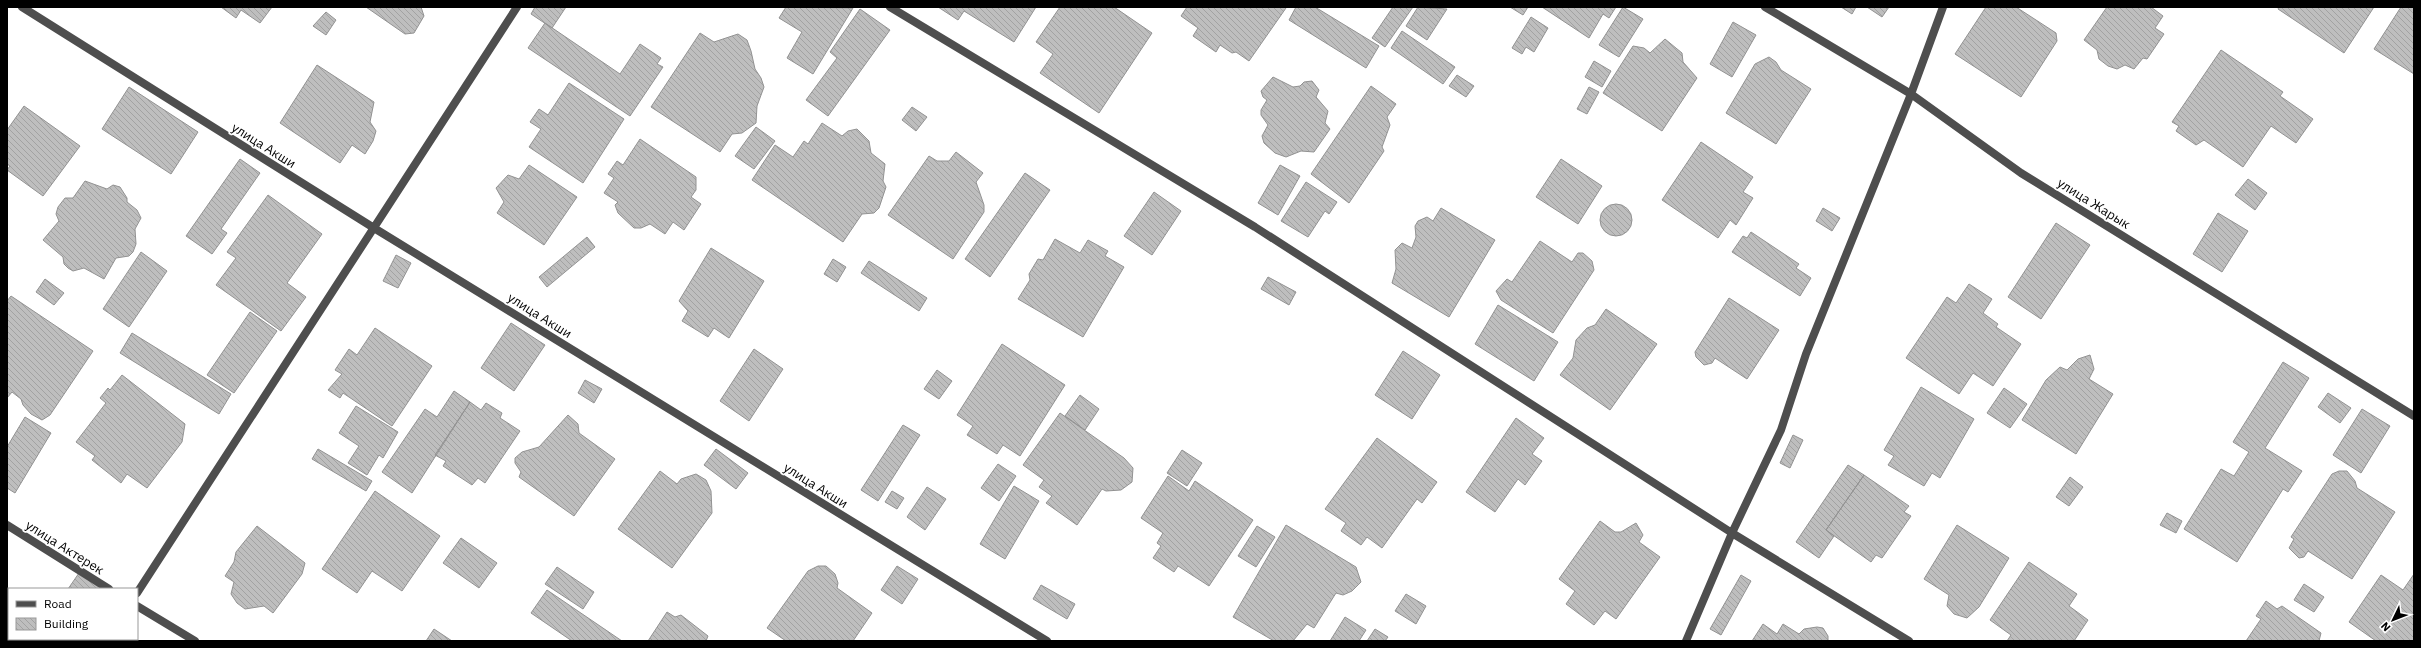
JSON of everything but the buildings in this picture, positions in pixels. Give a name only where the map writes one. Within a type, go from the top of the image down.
[{"type":"street","name":"улица Акши","points":[[22,7],[374,228],[1047,641]]},
{"type":"street","points":[[138,591],[517,7]]},
{"type":"street","points":[[890,7],[1255,227],[1732,533],[1909,641]]},
{"type":"street","name":"улица Жарык","points":[[1765,7],[1911,94],[2021,173],[2414,416]]},
{"type":"street","points":[[1686,641],[1732,533],[1780,430],[1811,340],[1911,94],[1943,7]]},
{"type":"street","name":"улица Актерек","points":[[7,525],[108,588]]},
{"type":"street","points":[[138,607],[195,641]]}]
